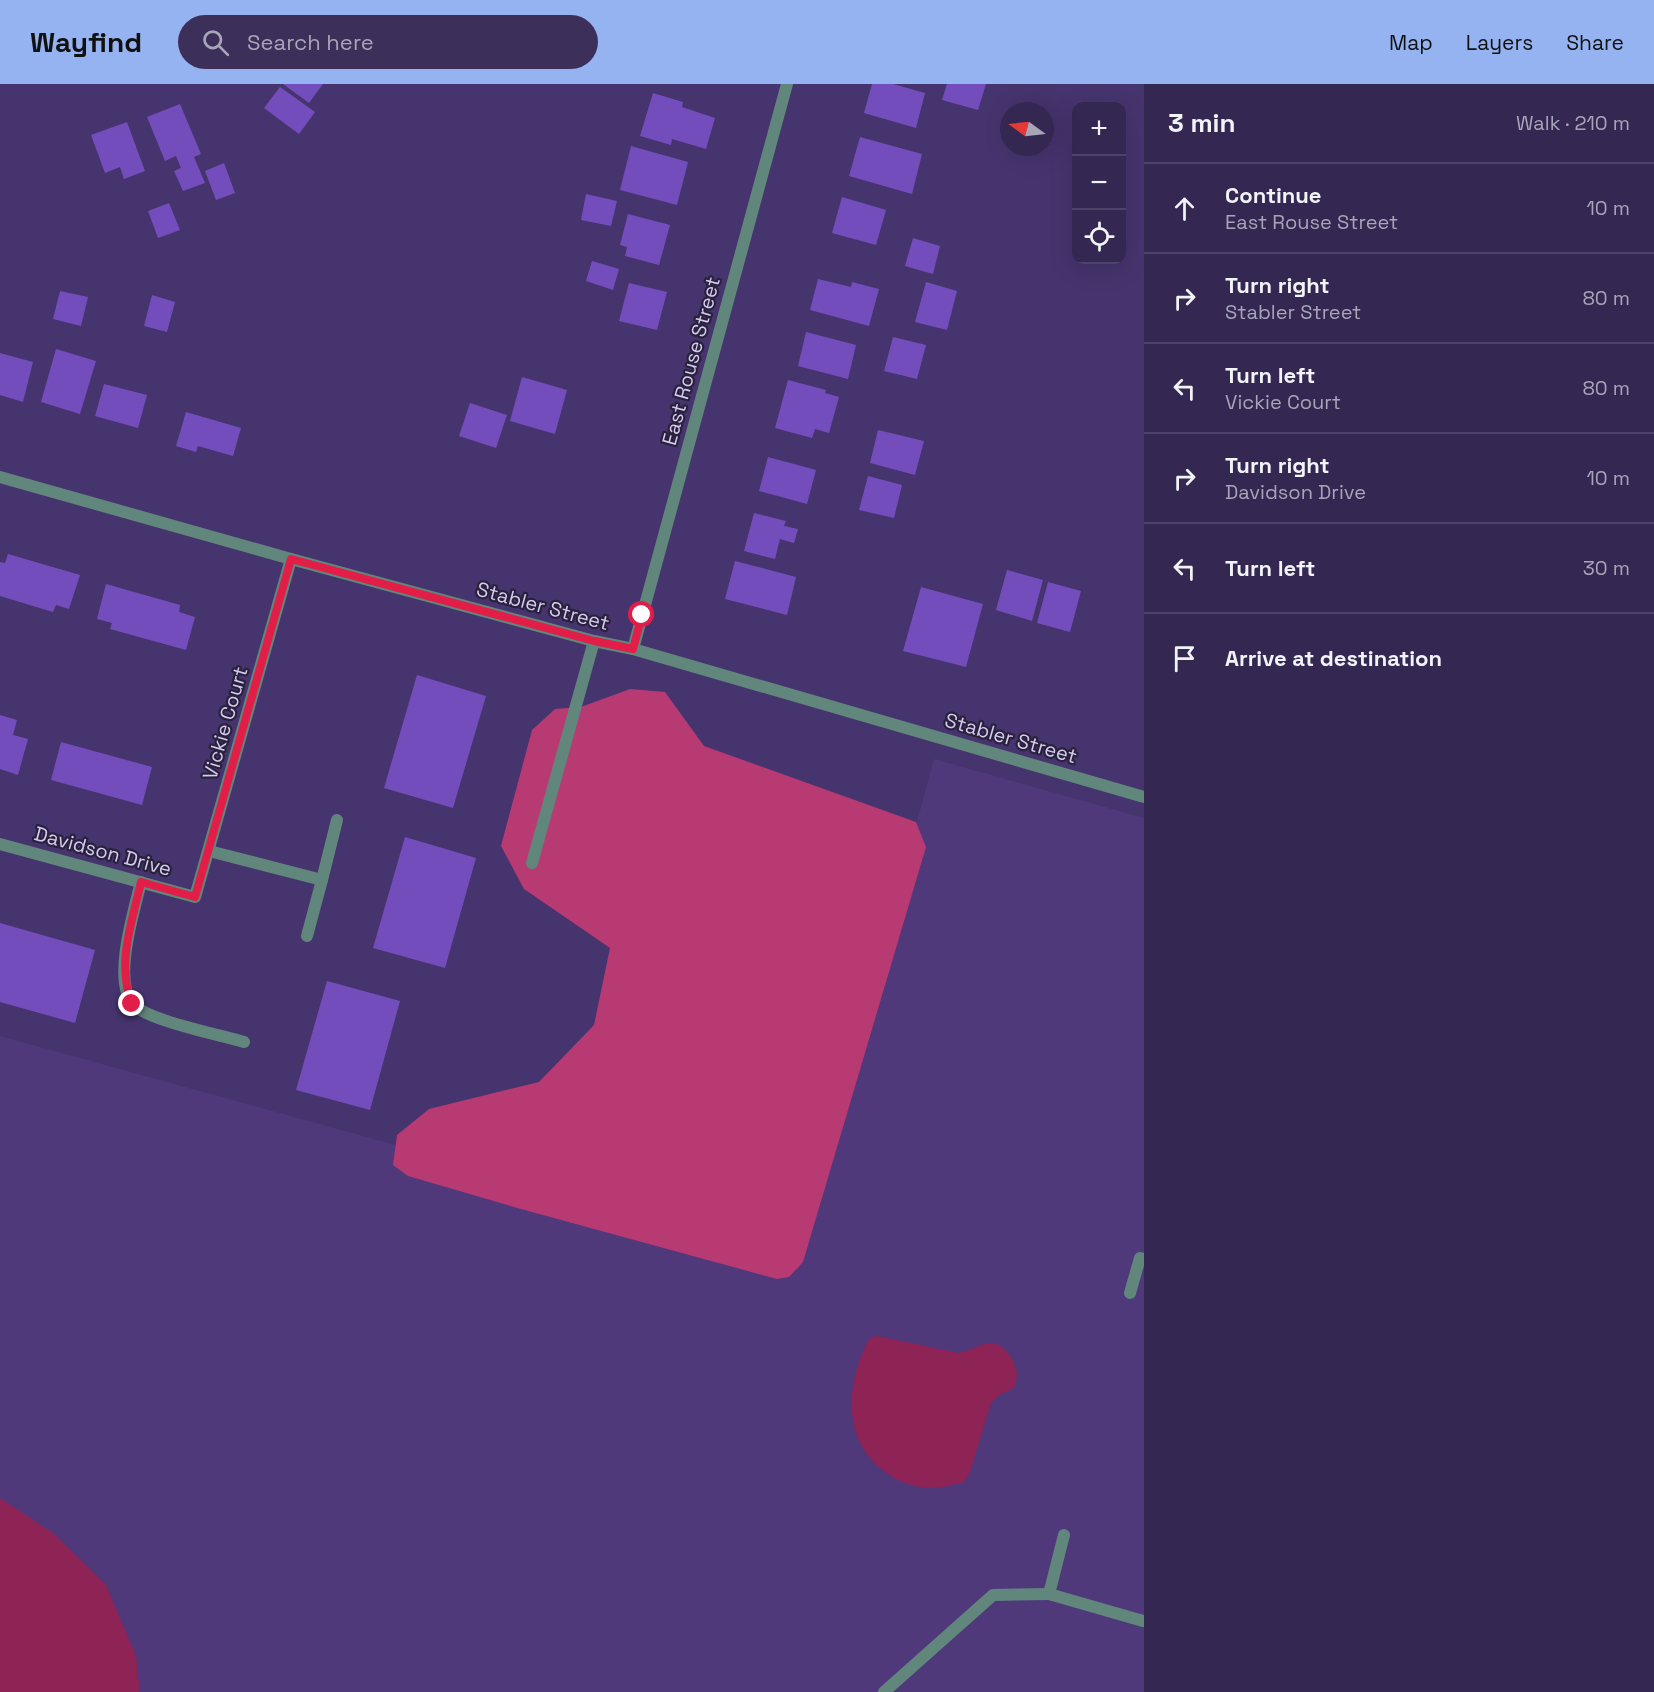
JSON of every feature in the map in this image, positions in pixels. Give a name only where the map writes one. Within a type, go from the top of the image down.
[{"type":"street","name":"East Rouse Street","points":[[633,649],[788,84]]},
{"type":"street","name":"Stabler Street","points":[[0,477],[291,559],[594,641],[633,649],[1144,797]]},
{"type":"street","name":"Vickie Court","points":[[195,897],[291,559]]},
{"type":"street","points":[[532,863],[594,641]]},
{"type":"street","points":[[307,936],[337,819]]},
{"type":"street","name":"Davidson Drive","points":[[0,844],[195,897]]},
{"type":"street","points":[[209,851],[322,880]]},
{"type":"street","points":[[141,882],[124,956],[126,988],[132,1004],[152,1017],[244,1042]]},
{"type":"street","points":[[1130,1293],[1140,1258],[1144,1259]]},
{"type":"street","points":[[1049,1594],[1064,1535]]},
{"type":"street","points":[[884,1692],[993,1595],[1049,1594],[1144,1622]]},
{"type":"shaded area","points":[[630,689],[665,692],[704,746],[916,822],[926,847],[803,1262],[789,1277],[777,1279],[521,1209],[408,1176],[393,1165],[397,1135],[429,1109],[539,1082],[594,1025],[610,948],[524,889],[501,846],[532,730],[555,709],[581,707]]},
{"type":"shaded area","points":[[934,759],[1144,818],[1144,1692],[0,1692],[0,1036],[799,1256]]},
{"type":"shaded area","points":[[878,1336],[958,1353],[990,1343],[1000,1346],[1012,1358],[1017,1374],[1014,1388],[999,1395],[991,1403],[970,1472],[964,1482],[932,1488],[905,1483],[885,1472],[871,1459],[861,1443],[852,1410],[852,1392],[861,1356],[869,1339]]},
{"type":"shaded area","points":[[0,1498],[53,1533],[106,1585],[136,1656],[140,1692],[0,1692]]},
{"type":"building","points":[[283,84],[323,84],[309,103]]},
{"type":"building","points":[[872,84],[893,84],[925,93],[916,128],[864,113]]},
{"type":"building","points":[[947,84],[986,84],[978,110],[942,100]]},
{"type":"building","points":[[280,87],[315,112],[299,134],[264,108]]},
{"type":"building","points":[[653,93],[683,102],[682,107],[715,118],[706,149],[672,139],[671,145],[640,136]]},
{"type":"building","points":[[180,104],[201,154],[194,157],[205,183],[183,191],[174,171],[181,168],[176,156],[165,161],[147,117]]},
{"type":"building","points":[[127,122],[145,171],[124,179],[120,167],[105,173],[91,135]]},
{"type":"building","points":[[860,137],[922,154],[912,194],[849,176]]},
{"type":"building","points":[[631,146],[688,162],[677,205],[620,190]]},
{"type":"building","points":[[224,163],[235,193],[216,200],[205,171]]},
{"type":"building","points":[[586,194],[617,201],[611,226],[581,220]]},
{"type":"building","points":[[842,197],[886,210],[876,245],[832,233]]},
{"type":"building","points":[[169,203],[180,230],[158,238],[148,211]]},
{"type":"building","points":[[628,214],[670,225],[659,265],[625,256],[627,247],[620,245]]},
{"type":"building","points":[[913,238],[940,246],[933,274],[905,266]]},
{"type":"building","points":[[592,261],[619,269],[613,290],[586,281]]},
{"type":"building","points":[[818,279],[851,287],[852,282],[879,289],[869,326],[810,310]]},
{"type":"building","points":[[926,282],[957,291],[947,330],[915,322]]},
{"type":"building","points":[[629,283],[667,292],[657,330],[619,321]]},
{"type":"building","points":[[60,291],[88,297],[81,326],[53,319]]},
{"type":"building","points":[[152,295],[175,302],[167,332],[144,326]]},
{"type":"building","points":[[806,332],[856,345],[848,379],[798,366]]},
{"type":"building","points":[[893,337],[926,345],[917,379],[884,371]]},
{"type":"building","points":[[56,349],[96,361],[80,414],[41,402]]},
{"type":"building","points":[[0,353],[33,362],[23,402],[0,395]]},
{"type":"building","points":[[522,377],[567,390],[555,434],[510,421]]},
{"type":"building","points":[[788,380],[826,390],[825,393],[839,397],[829,433],[815,429],[812,438],[775,428]]},
{"type":"building","points":[[104,384],[147,395],[138,428],[95,416]]},
{"type":"building","points":[[470,403],[507,415],[496,448],[459,436]]},
{"type":"building","points":[[186,412],[241,428],[233,456],[198,446],[196,452],[176,446]]},
{"type":"building","points":[[878,430],[924,441],[915,475],[870,463]]},
{"type":"building","points":[[768,457],[816,470],[807,504],[759,491]]},
{"type":"building","points":[[868,476],[902,485],[894,518],[859,510]]},
{"type":"building","points":[[754,513],[786,521],[784,526],[798,529],[794,543],[780,539],[775,559],[744,551]]},
{"type":"building","points":[[8,554],[80,575],[69,609],[56,605],[53,612],[0,596],[0,562],[5,563]]},
{"type":"building","points":[[735,561],[796,577],[787,615],[725,599]]},
{"type":"building","points":[[1007,570],[1043,580],[1032,621],[996,610]]},
{"type":"building","points":[[1048,582],[1081,591],[1070,632],[1037,623]]},
{"type":"building","points":[[106,584],[180,605],[179,612],[195,617],[186,650],[110,629],[112,623],[97,619]]},
{"type":"building","points":[[921,587],[983,604],[966,667],[903,651]]},
{"type":"building","points":[[417,675],[486,696],[453,808],[384,788]]},
{"type":"building","points":[[0,715],[17,720],[13,735],[28,739],[18,775],[0,769]]},
{"type":"building","points":[[61,742],[152,767],[142,805],[51,780]]},
{"type":"building","points":[[405,837],[476,858],[445,968],[373,948]]},
{"type":"building","points":[[0,923],[95,950],[75,1023],[0,1002]]},
{"type":"building","points":[[327,981],[400,1001],[370,1110],[296,1090]]},
{"type":"route","points":[[132,1004],[126,988],[124,956],[141,882],[195,897],[291,559],[594,641],[633,649],[642,615]]}]
